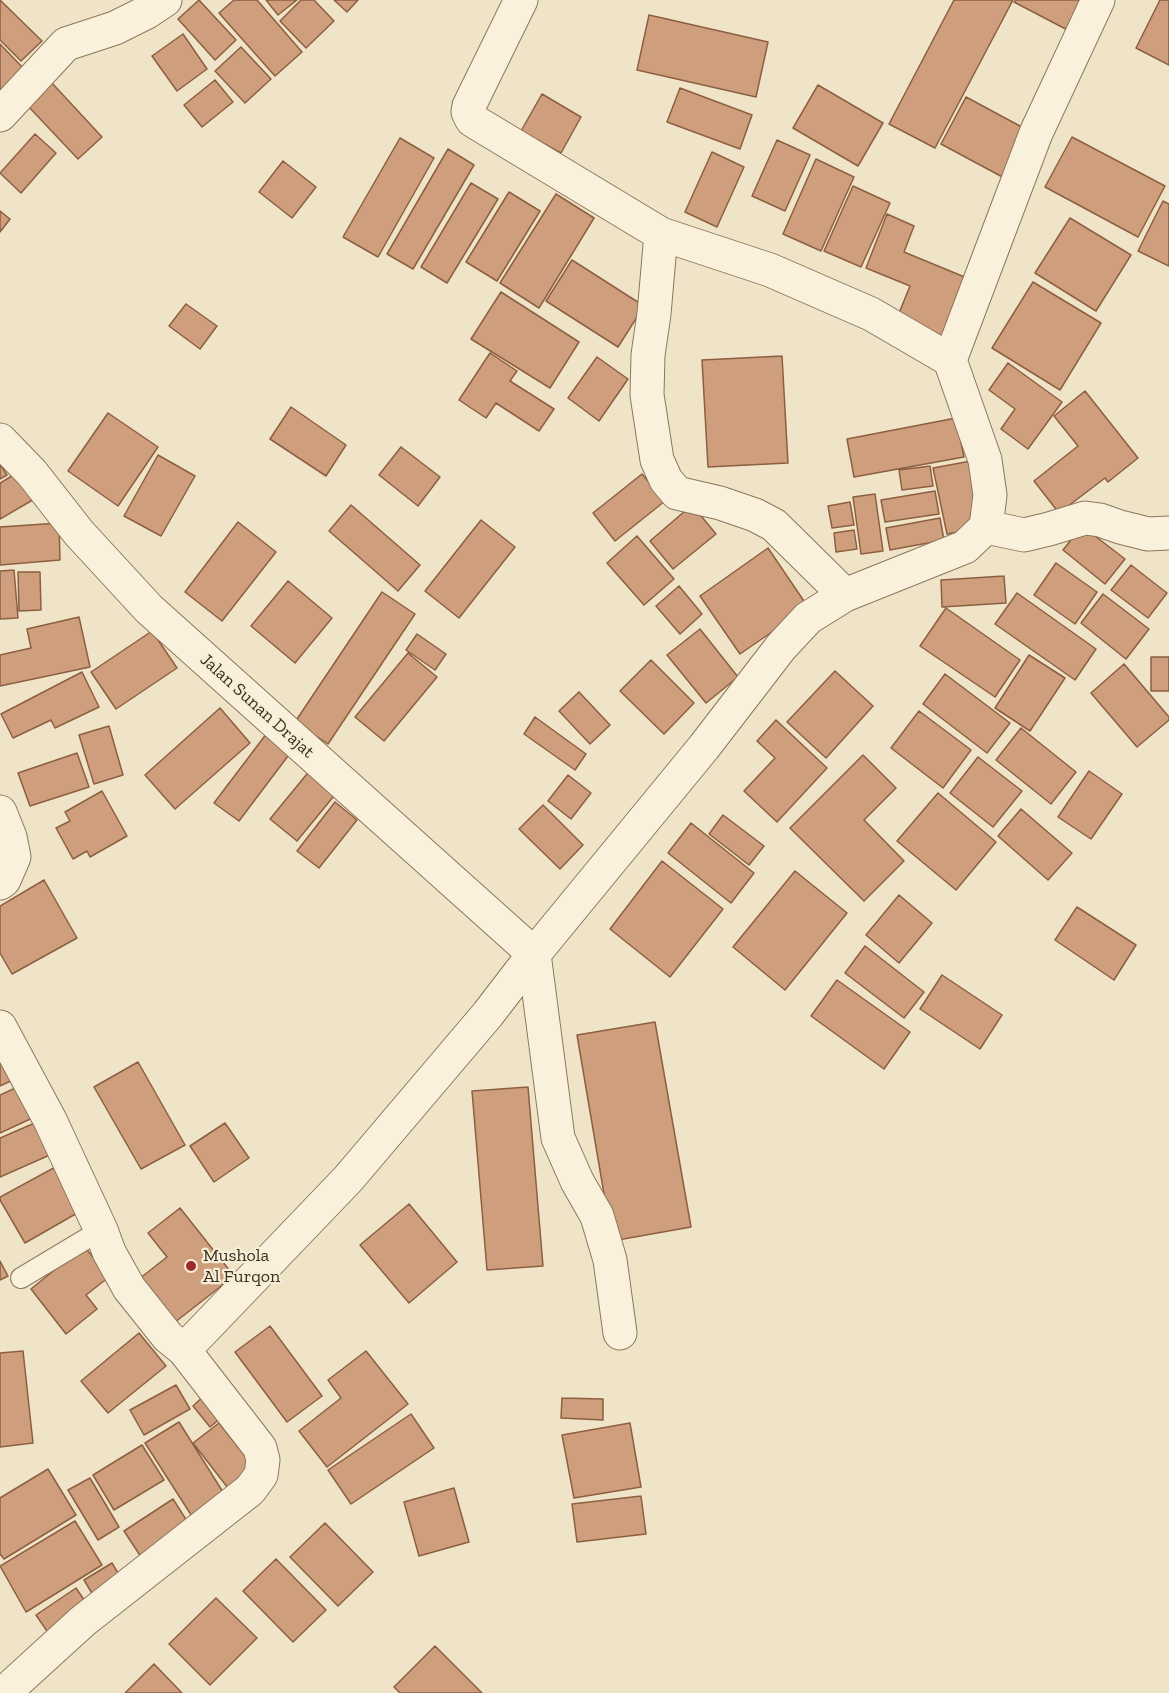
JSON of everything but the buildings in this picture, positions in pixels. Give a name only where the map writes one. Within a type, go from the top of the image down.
[{"type":"street","points":[[0,115],[66,44],[115,28],[165,0]]},
{"type":"street","points":[[521,0],[469,106],[468,112],[472,120],[661,234],[780,274],[871,314],[950,360]]},
{"type":"street","points":[[184,1350],[348,1179],[488,1014],[534,954],[704,747],[781,647],[808,618],[845,595],[965,547],[986,527],[990,495],[985,460],[950,360],[1036,133],[1098,0]]},
{"type":"street","points":[[661,234],[648,355],[647,395],[657,460],[666,480],[677,493],[720,503],[755,515],[774,525],[845,595]]},
{"type":"street","name":"Jalan Sunan Drajat","points":[[0,440],[32,473],[79,533],[149,609],[534,954]]},
{"type":"street","points":[[986,527],[1024,535],[1049,530],[1085,518],[1148,534],[1169,533]]},
{"type":"street","points":[[0,812],[10,837],[14,857],[4,880],[0,883]]},
{"type":"street","points":[[534,954],[558,1138],[577,1181],[597,1216],[610,1260],[620,1333]]},
{"type":"street","points":[[0,1027],[50,1120],[109,1252],[129,1288],[168,1337],[184,1350],[260,1448],[263,1460],[261,1475],[250,1490],[83,1621],[4,1693]]},
{"type":"lane","points":[[21,1278],[101,1230]]},
{"type":"place","name":"Mushola Al Furqon","points":[[191,1266]]}]
